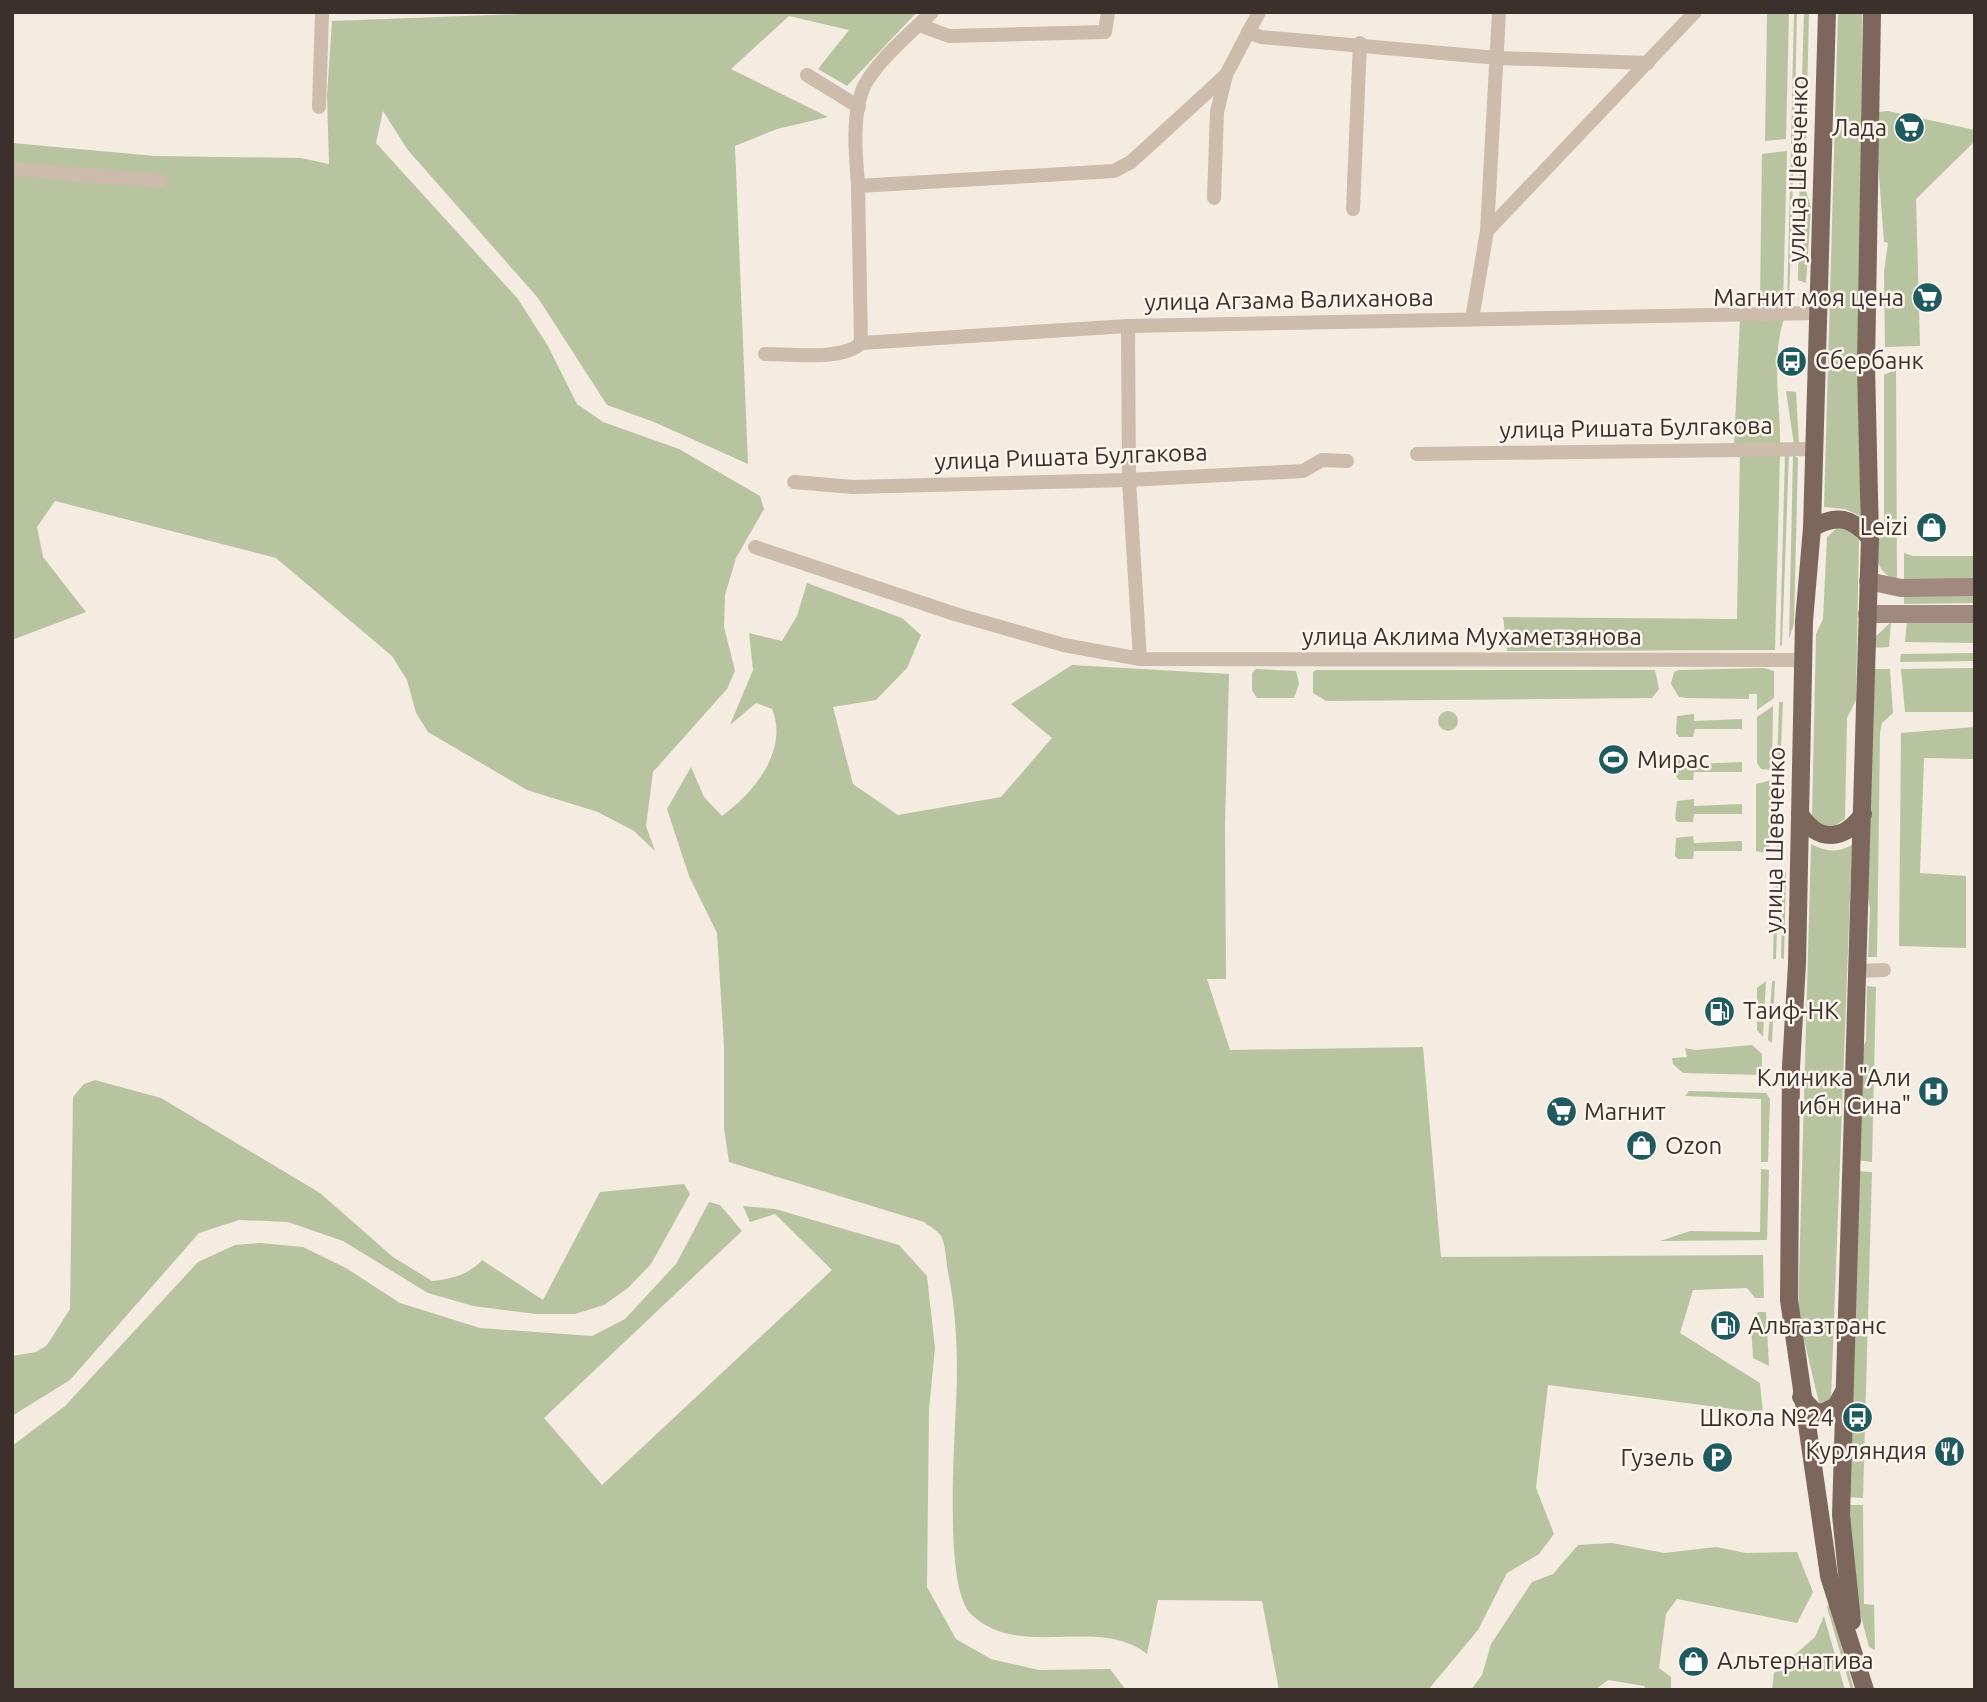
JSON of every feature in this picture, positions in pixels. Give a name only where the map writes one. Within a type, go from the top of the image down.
[{"type":"main road","name":"улица Шевченко","points":[[1826,12],[1812,528],[1804,660],[1798,951],[1791,1066],[1789,1300],[1801,1397],[1865,1690]]},
{"type":"main road","name":"улица Шевченко","points":[[1838,1574],[1870,538],[1866,366],[1872,12]]},
{"type":"main road","points":[[1812,528],[1830,519],[1843,518],[1861,528],[1870,538]]},
{"type":"main road","points":[[1800,814],[1812,830],[1830,836],[1848,830],[1863,814]]},
{"type":"main road","points":[[1801,1397],[1814,1411],[1822,1413],[1836,1406],[1844,1390]]},
{"type":"street","points":[[319,107],[323,12]]},
{"type":"street","points":[[860,343],[855,139],[861,92],[876,69],[932,12]]},
{"type":"street","points":[[919,25],[949,36],[1105,32],[1108,12]]},
{"type":"street","points":[[1214,198],[1217,111],[1226,75],[1259,12]]},
{"type":"street","points":[[1472,319],[1487,230],[1499,12]]},
{"type":"street","points":[[1487,230],[1695,12]]},
{"type":"street","points":[[1248,33],[1261,37],[1360,43],[1498,58],[1648,63]]},
{"type":"street","points":[[1353,209],[1360,43]]},
{"type":"street","points":[[807,75],[859,107]]},
{"type":"street","points":[[858,186],[1114,171],[1132,162],[1226,75]]},
{"type":"street","points":[[12,169],[160,181]]},
{"type":"street","name":"улица Агзама Валиханова","points":[[765,354],[839,354],[853,351],[860,343],[1128,326],[1818,313]]},
{"type":"street","points":[[1128,326],[1129,480],[1140,659]]},
{"type":"street","name":"улица Ришата Булгакова","points":[[1417,454],[1813,449]]},
{"type":"street","name":"улица Ришата Булгакова","points":[[794,482],[853,487],[1129,480],[1303,471],[1322,460],[1347,461]]},
{"type":"street","name":"улица Аклима Мухаметзянова","points":[[755,547],[955,614],[1064,645],[1140,659],[1804,660]]},
{"type":"street","points":[[1868,581],[1901,588],[1975,587]]},
{"type":"street","points":[[1867,614],[1975,614]]},
{"type":"street","points":[[1857,971],[1884,970]]},
{"type":"green space","points":[[572,12],[917,12],[847,86],[818,69],[849,30],[789,16],[731,69],[828,117],[777,129],[735,146],[748,464],[654,422],[607,405],[538,298],[407,149],[383,111],[376,143],[518,299],[548,346],[577,404],[603,422],[679,449],[760,496],[764,509],[736,558],[725,595],[724,627],[735,671],[727,689],[653,772],[646,826],[655,851],[634,831],[598,812],[527,790],[428,732],[416,713],[407,680],[392,656],[276,558],[55,501],[37,527],[43,557],[86,612],[12,640],[12,143],[155,156],[301,158],[329,164],[327,96],[332,21]]},
{"type":"green space","points":[[1767,12],[1789,12],[1786,139],[1765,141]]},
{"type":"green space","points":[[1794,12],[1797,12],[1794,143],[1791,144]]},
{"type":"green space","points":[[1804,12],[1809,12],[1806,138],[1800,142]]},
{"type":"green space","points":[[1838,12],[1862,12],[1860,516],[1845,509],[1824,507]]},
{"type":"green space","points":[[1888,111],[1975,130],[1975,141],[1916,199],[1920,346],[1885,347],[1884,272],[1888,243],[1884,242],[1875,122],[1878,112]]},
{"type":"green space","points":[[1794,149],[1789,304],[1787,304],[1791,150]]},
{"type":"green space","points":[[1787,151],[1783,306],[1764,306],[1760,299],[1762,154]]},
{"type":"green space","points":[[1800,151],[1805,153],[1805,187],[1811,208],[1806,283],[1798,280]]},
{"type":"green space","points":[[1785,316],[1777,364],[1780,446],[1734,446],[1740,318]]},
{"type":"green space","points":[[1896,369],[1897,580],[1882,570],[1877,554],[1878,537],[1884,520],[1884,375]]},
{"type":"green space","points":[[1786,391],[1796,392],[1799,445],[1794,445]]},
{"type":"green space","points":[[1780,454],[1775,650],[1507,651],[1503,617],[1737,619],[1740,455]]},
{"type":"green space","points":[[1785,454],[1789,454],[1780,646]]},
{"type":"green space","points":[[1793,455],[1798,458],[1794,624],[1789,639]]},
{"type":"green space","points":[[1837,528],[1850,531],[1859,540],[1856,700],[1847,718],[1845,819],[1833,827],[1819,825],[1812,816],[1816,634],[1823,619],[1827,537]]},
{"type":"green space","points":[[1904,553],[1913,556],[1975,556],[1975,580],[1904,581]]},
{"type":"green space","points":[[807,583],[902,618],[921,635],[907,668],[876,700],[833,707],[853,784],[898,815],[1001,797],[1052,738],[1011,704],[1072,665],[1229,674],[1225,826],[1226,979],[1207,979],[1230,1050],[1423,1047],[1441,1257],[1763,1255],[1764,1298],[1755,1298],[1747,1288],[1693,1290],[1680,1333],[1760,1383],[1763,1413],[1548,1385],[1536,1488],[1554,1534],[1539,1554],[1507,1573],[1478,1630],[1428,1690],[1279,1690],[1262,1601],[1158,1600],[1147,1654],[1127,1643],[1105,1638],[1012,1635],[990,1628],[971,1614],[962,1597],[953,1537],[957,1348],[943,1240],[938,1232],[924,1222],[729,1162],[724,1128],[724,1046],[717,933],[689,876],[667,809],[691,767],[704,797],[722,816],[746,795],[765,769],[776,740],[772,709],[756,703],[730,725],[753,670],[749,633],[782,641],[797,616]]},
{"type":"green space","points":[[1904,594],[1975,594],[1975,603],[1904,604]]},
{"type":"green space","points":[[1907,621],[1975,621],[1975,643],[1905,642]]},
{"type":"green space","points":[[1891,622],[1889,647],[1873,648],[1873,639]]},
{"type":"green space","points":[[1975,653],[1975,661],[1900,662],[1901,654]]},
{"type":"green space","points":[[1764,668],[1774,671],[1774,698],[1757,710],[1757,694],[1749,694],[1749,699],[1687,698],[1679,697],[1671,684],[1674,672],[1679,670]]},
{"type":"green space","points":[[1975,668],[1975,712],[1905,712],[1901,669]]},
{"type":"green space","points":[[1256,669],[1296,671],[1299,684],[1294,698],[1257,698],[1252,690],[1252,673]]},
{"type":"green space","points":[[1873,669],[1890,669],[1893,713],[1882,723],[1880,733],[1877,957],[1868,957],[1870,908],[1866,887]]},
{"type":"green space","points":[[1655,670],[1659,689],[1652,698],[1326,701],[1313,693],[1313,672]]},
{"type":"green space","points":[[1779,702],[1783,702],[1780,769],[1777,768]]},
{"type":"green space","points":[[1773,706],[1772,770],[1761,769],[1757,763],[1757,717]]},
{"type":"green space","points":[[1448,711],[1455,714],[1458,721],[1455,728],[1448,731],[1441,728],[1438,721],[1441,714]]},
{"type":"green space","points":[[1694,714],[1694,721],[1742,719],[1742,729],[1695,729],[1693,737],[1679,737],[1676,733],[1677,716]]},
{"type":"green space","points":[[1975,727],[1975,759],[1924,758],[1920,873],[1966,876],[1966,948],[1899,946],[1901,733]]},
{"type":"green space","points":[[1680,757],[1694,757],[1694,764],[1742,762],[1742,772],[1694,772],[1693,780],[1679,780],[1676,776],[1676,761]]},
{"type":"green space","points":[[1772,780],[1769,854],[1756,851],[1756,784]]},
{"type":"green space","points":[[1778,782],[1781,783],[1777,852]]},
{"type":"green space","points":[[1694,799],[1694,806],[1742,804],[1742,814],[1694,814],[1693,822],[1678,822],[1675,819],[1677,801]]},
{"type":"green space","points":[[1693,836],[1694,843],[1742,841],[1742,851],[1694,851],[1693,859],[1678,859],[1675,856],[1676,838]]},
{"type":"green space","points":[[1811,844],[1831,850],[1852,845],[1831,1399],[1825,1407],[1819,1403],[1798,1314]]},
{"type":"green space","points":[[1775,872],[1779,873],[1776,959],[1773,959]]},
{"type":"green space","points":[[1783,872],[1786,872],[1784,959],[1781,958]]},
{"type":"green space","points":[[1766,981],[1763,1037],[1757,1030],[1757,988]]},
{"type":"green space","points":[[1772,981],[1775,981],[1772,1043],[1768,1040]]},
{"type":"green space","points":[[1867,986],[1876,987],[1872,1162],[1856,1160],[1858,1056],[1866,1041]]},
{"type":"green space","points":[[1752,1045],[1762,1054],[1762,1075],[1683,1073],[1673,1064],[1672,1058],[1687,1057],[1685,1048],[1696,1050]]},
{"type":"green space","points":[[95,1080],[161,1098],[320,1193],[393,1257],[432,1281],[459,1275],[482,1260],[543,1300],[600,1192],[684,1184],[690,1194],[651,1264],[628,1288],[604,1305],[575,1314],[536,1314],[473,1306],[428,1293],[343,1241],[288,1222],[239,1220],[199,1233],[70,1380],[12,1416],[12,1356],[36,1352],[47,1345],[70,1309],[73,1097],[84,1084]]},
{"type":"green space","points":[[1689,1091],[1766,1093],[1770,1099],[1768,1162],[1761,1162],[1761,1099],[1685,1096]]},
{"type":"green space","points":[[1761,1169],[1769,1170],[1767,1240],[1660,1241],[1690,1231],[1760,1232]]},
{"type":"green space","points":[[1856,1171],[1872,1172],[1863,1498],[1847,1497],[1847,1442],[1855,1429],[1852,1399]]},
{"type":"green space","points":[[709,1202],[720,1205],[742,1231],[544,1418],[602,1485],[832,1270],[775,1214],[750,1222],[743,1206],[775,1209],[899,1245],[927,1276],[935,1348],[929,1409],[927,1587],[956,1639],[991,1659],[1039,1670],[1110,1669],[1126,1690],[12,1690],[12,1446],[65,1406],[198,1262],[235,1245],[260,1243],[303,1247],[346,1268],[400,1303],[480,1328],[592,1336],[625,1319],[676,1264]]},
{"type":"green space","points":[[1758,1312],[1766,1312],[1769,1366],[1753,1358],[1751,1322]]},
{"type":"green space","points":[[1846,1505],[1863,1505],[1864,1604],[1874,1605],[1875,1650],[1869,1647],[1856,1597]]},
{"type":"green space","points":[[1612,1543],[1664,1553],[1716,1547],[1746,1553],[1797,1552],[1813,1592],[1797,1623],[1677,1599],[1666,1614],[1659,1668],[1671,1677],[1671,1690],[1646,1690],[1644,1686],[1608,1680],[1595,1690],[1471,1690],[1482,1675],[1491,1644],[1532,1582],[1553,1574],[1578,1545]]},
{"type":"green space","points":[[1830,1604],[1854,1690],[1851,1690],[1827,1607]]},
{"type":"green space","points":[[1824,1616],[1845,1690],[1772,1690],[1774,1673],[1815,1637]]},
{"type":"place","name":"Лада","points":[[1910,128]]},
{"type":"place","name":"Магнит моя цена","points":[[1927,298]]},
{"type":"place","name":"Сбербанк","points":[[1792,361]]},
{"type":"place","name":"Leizi","points":[[1931,527]]},
{"type":"place","name":"Мирас","points":[[1614,760]]},
{"type":"place","name":"Таиф-НК","points":[[1720,1011]]},
{"type":"place","name":"Клиника \"Али ибн Сина\"","points":[[1934,1092]]},
{"type":"place","name":"Магнит","points":[[1561,1112]]},
{"type":"place","name":"Ozon","points":[[1642,1146]]},
{"type":"place","name":"Альгазтранс","points":[[1725,1326]]},
{"type":"place","name":"Школа №24","points":[[1857,1418]]},
{"type":"place","name":"Курляндия","points":[[1950,1451]]},
{"type":"place","name":"Гузель","points":[[1717,1458]]},
{"type":"place","name":"Альтернатива","points":[[1694,1661]]}]
